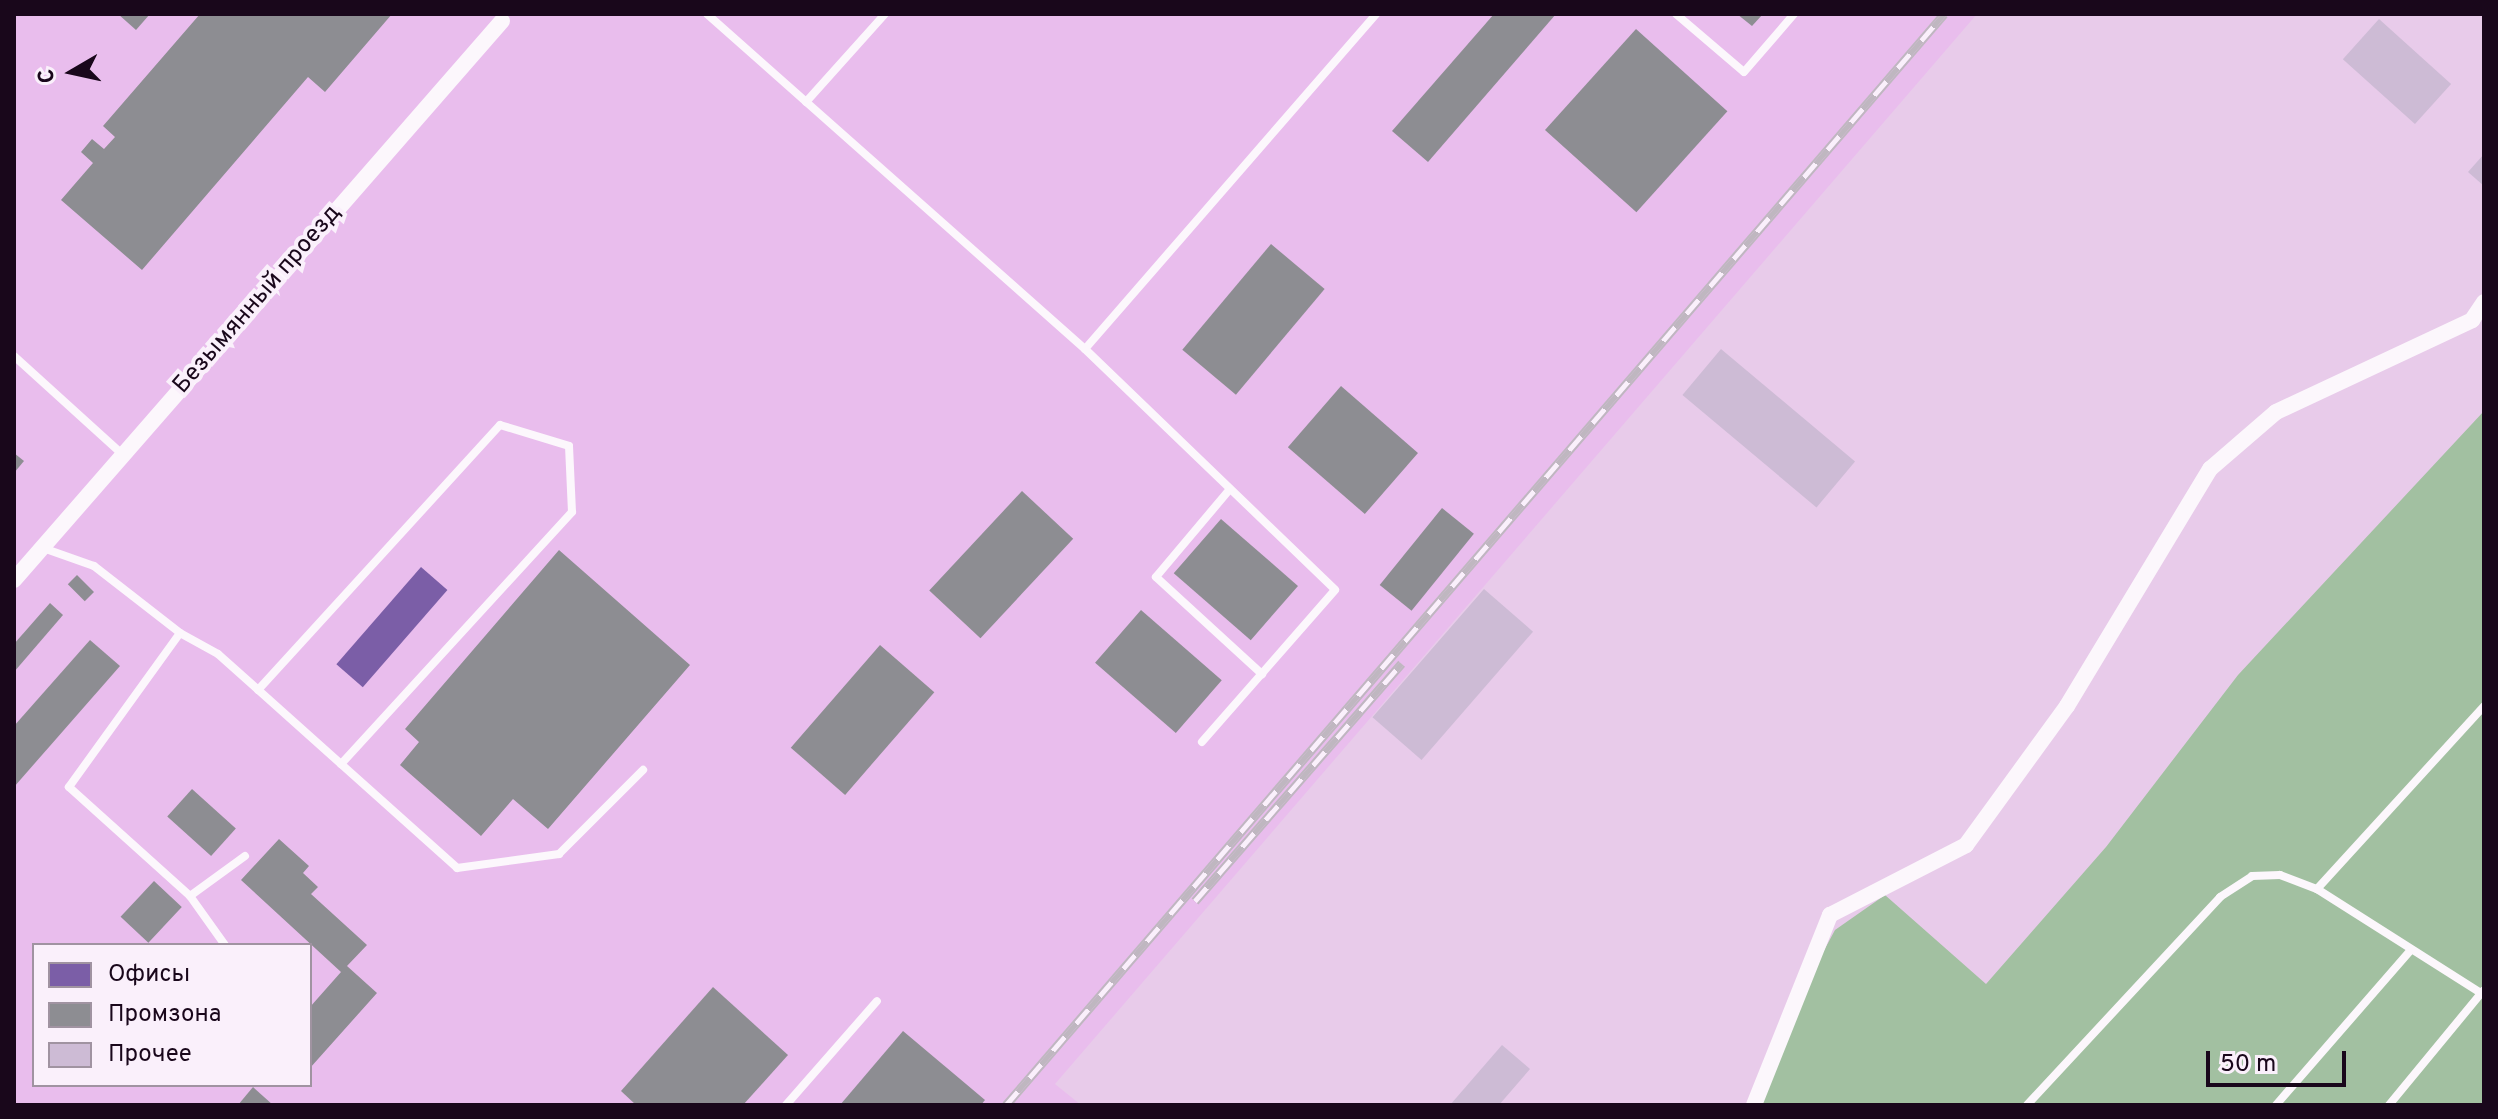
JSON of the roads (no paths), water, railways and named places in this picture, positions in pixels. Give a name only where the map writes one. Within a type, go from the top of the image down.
[{"type":"street","name":"Безымянный проезд","points":[[14,580],[506,17]]},
{"type":"street","points":[[1754,1105],[1830,915],[1966,845],[2067,706],[2210,469],[2276,412],[2472,320],[2484,302]]},
{"type":"lane","points":[[707,14],[1085,349],[1335,590],[1202,742]]},
{"type":"lane","points":[[806,102],[885,14]]},
{"type":"lane","points":[[1085,349],[1376,14]]},
{"type":"lane","points":[[1676,14],[1744,72],[1794,14]]},
{"type":"lane","points":[[14,356],[123,455]]},
{"type":"lane","points":[[258,690],[500,425],[569,446],[572,512],[341,764]]},
{"type":"lane","points":[[1230,489],[1156,577],[1262,674]]},
{"type":"lane","points":[[42,547],[94,566],[180,633],[218,654],[457,868],[559,854],[643,770]]},
{"type":"lane","points":[[180,633],[69,787],[190,896],[224,943]]},
{"type":"lane","points":[[2317,889],[2484,706]]},
{"type":"lane","points":[[190,896],[245,856]]},
{"type":"lane","points":[[2027,1105],[2220,897],[2252,876],[2280,875],[2317,889],[2409,952],[2483,993],[2389,1105]]},
{"type":"lane","points":[[2276,1105],[2409,952]]},
{"type":"lane","points":[[786,1105],[877,1001]]},
{"type":"railway","points":[[1006,1105],[1944,14]]},
{"type":"railway","points":[[1195,901],[1402,663]]}]
